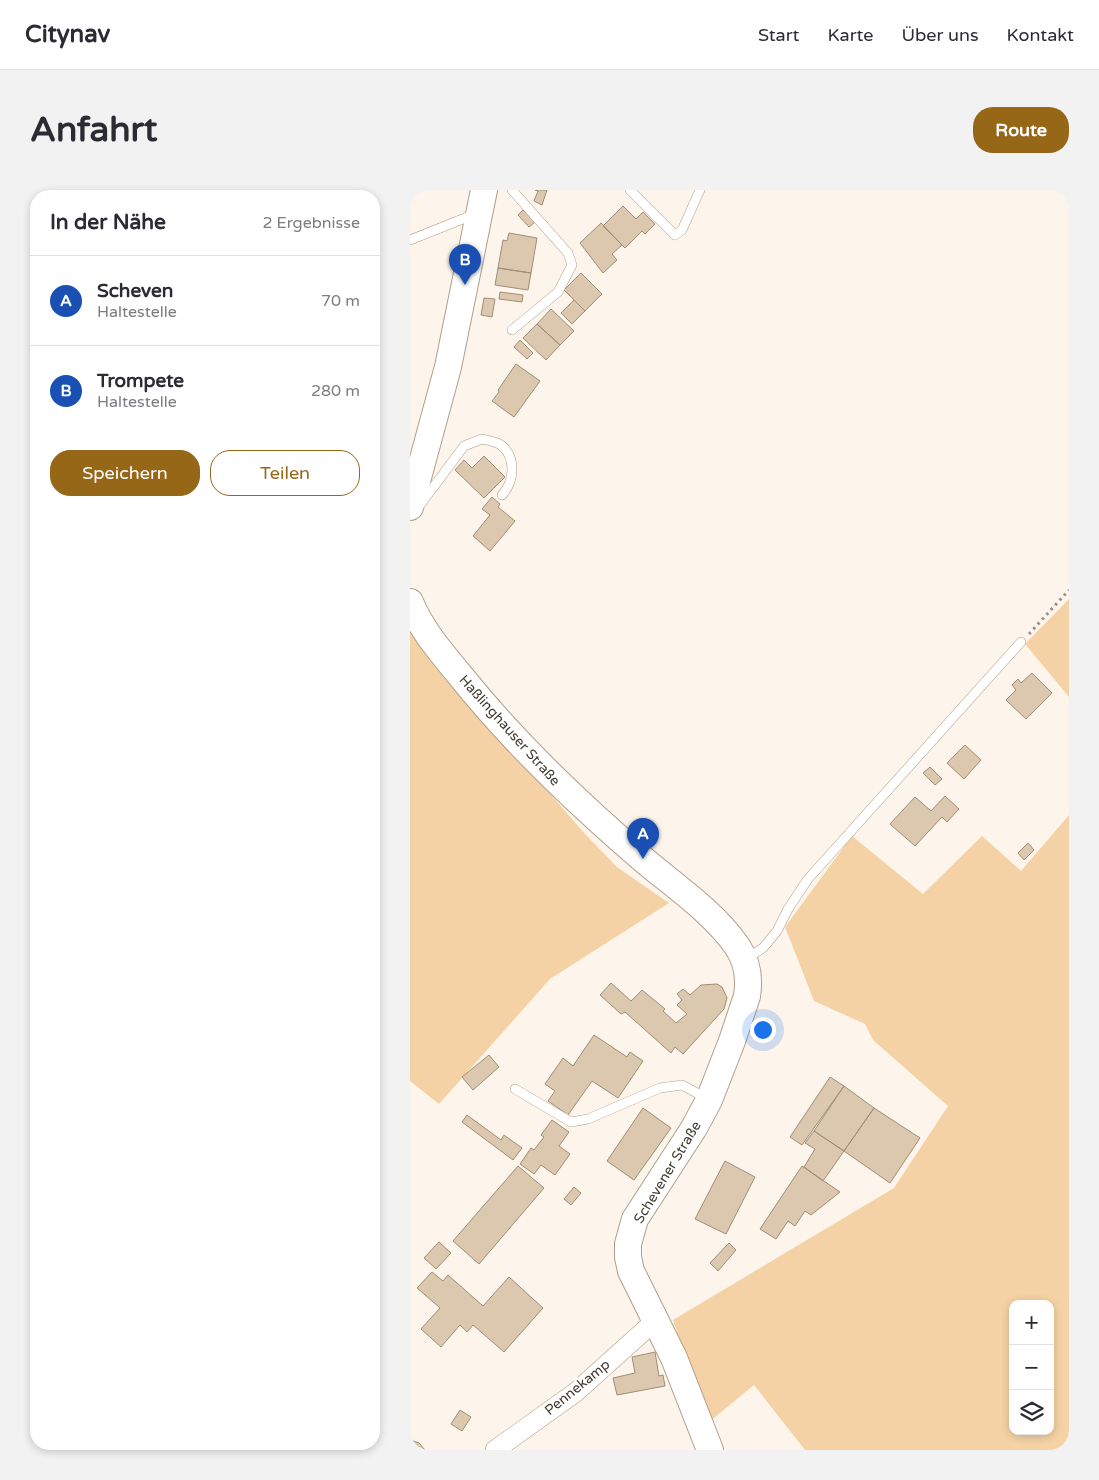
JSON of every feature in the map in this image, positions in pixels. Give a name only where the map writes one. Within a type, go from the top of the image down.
[{"type":"main road","points":[[410,507],[448,367],[482,201]]},
{"type":"main road","name":"Haßlinghauser Straße","points":[[410,602],[416,618],[431,640],[496,718],[544,771],[714,920],[741,953]]},
{"type":"main road","name":"Schevener Straße","points":[[710,1450],[656,1320],[631,1271],[628,1257],[630,1234],[635,1219],[684,1145],[708,1100],[732,1041],[749,984],[741,953]]},
{"type":"street","name":"Pennekamp","points":[[495,1450],[576,1392],[656,1320]]},
{"type":"lane","points":[[512,190],[568,253],[572,265],[558,292],[512,330]]},
{"type":"lane","points":[[630,190],[674,235],[682,230],[700,190]]},
{"type":"lane","points":[[410,240],[482,201]]},
{"type":"lane","points":[[410,517],[464,446],[482,438],[501,445],[512,462],[510,486],[502,495]]},
{"type":"lane","points":[[741,953],[764,948],[777,931],[788,908],[808,879],[1021,642]]},
{"type":"lane","points":[[516,1089],[571,1122],[597,1116],[660,1088],[682,1085],[708,1100]]},
{"type":"path","points":[[1021,642],[1069,590]]},
{"type":"shaded area","points":[[1069,599],[1069,697],[1025,644]]},
{"type":"shaded area","points":[[410,623],[515,753],[585,834],[617,867],[669,903],[550,979],[439,1104],[410,1081]]},
{"type":"shaded area","points":[[1069,815],[1069,1450],[805,1450],[754,1385],[708,1423],[673,1320],[894,1188],[948,1106],[873,1040],[865,1024],[814,1001],[785,927],[852,836],[923,894],[982,836],[1021,871]]},
{"type":"building","points":[[535,190],[547,190],[542,205],[534,201],[538,191]]},
{"type":"building","points":[[623,206],[636,219],[643,212],[655,224],[645,234],[642,231],[625,248],[603,226]]},
{"type":"building","points":[[523,210],[535,222],[529,227],[518,215]]},
{"type":"building","points":[[601,223],[622,245],[612,254],[617,260],[603,273],[580,243]]},
{"type":"building","points":[[509,233],[537,238],[531,273],[498,268],[503,240],[507,241]]},
{"type":"building","points":[[498,268],[531,273],[528,290],[495,285]]},
{"type":"building","points":[[581,273],[602,294],[585,311],[564,290]]},
{"type":"building","points":[[500,292],[523,295],[522,302],[499,299]]},
{"type":"building","points":[[484,298],[495,299],[492,317],[481,315]]},
{"type":"building","points":[[574,300],[585,311],[572,324],[561,313]]},
{"type":"building","points":[[551,309],[574,331],[560,345],[537,324]]},
{"type":"building","points":[[537,324],[560,345],[546,360],[523,338]]},
{"type":"building","points":[[520,340],[533,353],[527,359],[514,347]]},
{"type":"building","points":[[516,364],[540,381],[514,417],[492,401]]},
{"type":"building","points":[[484,456],[505,477],[484,498],[455,470],[464,460],[472,468]]},
{"type":"building","points":[[492,497],[500,504],[498,507],[515,521],[490,551],[473,536],[490,515],[482,509]]},
{"type":"building","points":[[1032,673],[1052,693],[1026,719],[1006,700],[1016,690],[1012,685],[1018,679],[1021,683]]},
{"type":"building","points":[[965,745],[981,760],[964,779],[947,763]]},
{"type":"building","points":[[930,767],[942,779],[935,785],[923,773]]},
{"type":"building","points":[[945,796],[959,809],[947,822],[942,817],[915,846],[890,824],[915,797],[931,811]]},
{"type":"building","points":[[1028,843],[1034,850],[1024,860],[1018,853]]},
{"type":"building","points":[[611,983],[631,1001],[642,990],[665,1009],[663,1011],[676,1023],[687,1014],[677,1005],[682,1000],[677,994],[683,989],[690,995],[701,985],[717,984],[722,987],[727,998],[724,1009],[683,1054],[675,1047],[671,1053],[625,1012],[621,1014],[600,995]]},
{"type":"building","points":[[594,1035],[627,1057],[630,1052],[643,1061],[618,1098],[592,1081],[568,1115],[548,1101],[555,1091],[545,1084],[563,1058],[573,1066]]},
{"type":"building","points":[[489,1055],[499,1067],[473,1090],[462,1077]]},
{"type":"building","points":[[830,1077],[844,1086],[802,1145],[790,1137]]},
{"type":"building","points":[[844,1086],[874,1108],[844,1151],[814,1131]]},
{"type":"building","points":[[643,1108],[671,1128],[634,1180],[607,1161]]},
{"type":"building","points":[[874,1108],[920,1138],[890,1183],[844,1151]]},
{"type":"building","points":[[467,1115],[501,1140],[504,1135],[522,1148],[513,1160],[462,1122]]},
{"type":"building","points":[[552,1120],[569,1132],[559,1146],[570,1154],[555,1175],[541,1165],[534,1174],[520,1164],[531,1148],[534,1150],[544,1137],[541,1135]]},
{"type":"building","points":[[814,1131],[844,1151],[823,1181],[804,1167],[815,1149],[805,1143]]},
{"type":"building","points":[[725,1161],[755,1177],[726,1234],[695,1219]]},
{"type":"building","points":[[518,1166],[544,1188],[479,1264],[453,1241]]},
{"type":"building","points":[[802,1166],[840,1192],[811,1215],[805,1211],[795,1226],[788,1221],[776,1239],[760,1229]]},
{"type":"building","points":[[574,1187],[581,1193],[571,1205],[564,1199]]},
{"type":"building","points":[[439,1242],[451,1253],[436,1269],[424,1258]]},
{"type":"building","points":[[729,1243],[736,1250],[718,1271],[710,1263]]},
{"type":"building","points":[[432,1272],[443,1281],[448,1275],[483,1306],[509,1277],[543,1308],[504,1352],[473,1325],[467,1332],[460,1325],[441,1347],[421,1329],[440,1308],[417,1288]]},
{"type":"building","points":[[655,1352],[659,1376],[663,1375],[665,1386],[617,1395],[613,1378],[635,1373],[632,1357]]},
{"type":"building","points":[[460,1410],[471,1417],[462,1431],[451,1424]]},
{"type":"building","points":[[410,1440],[419,1443],[425,1450],[410,1450]]},
{"type":"place","name":"Trompete","points":[[465,285]]},
{"type":"place","name":"Scheven","points":[[643,859]]}]
